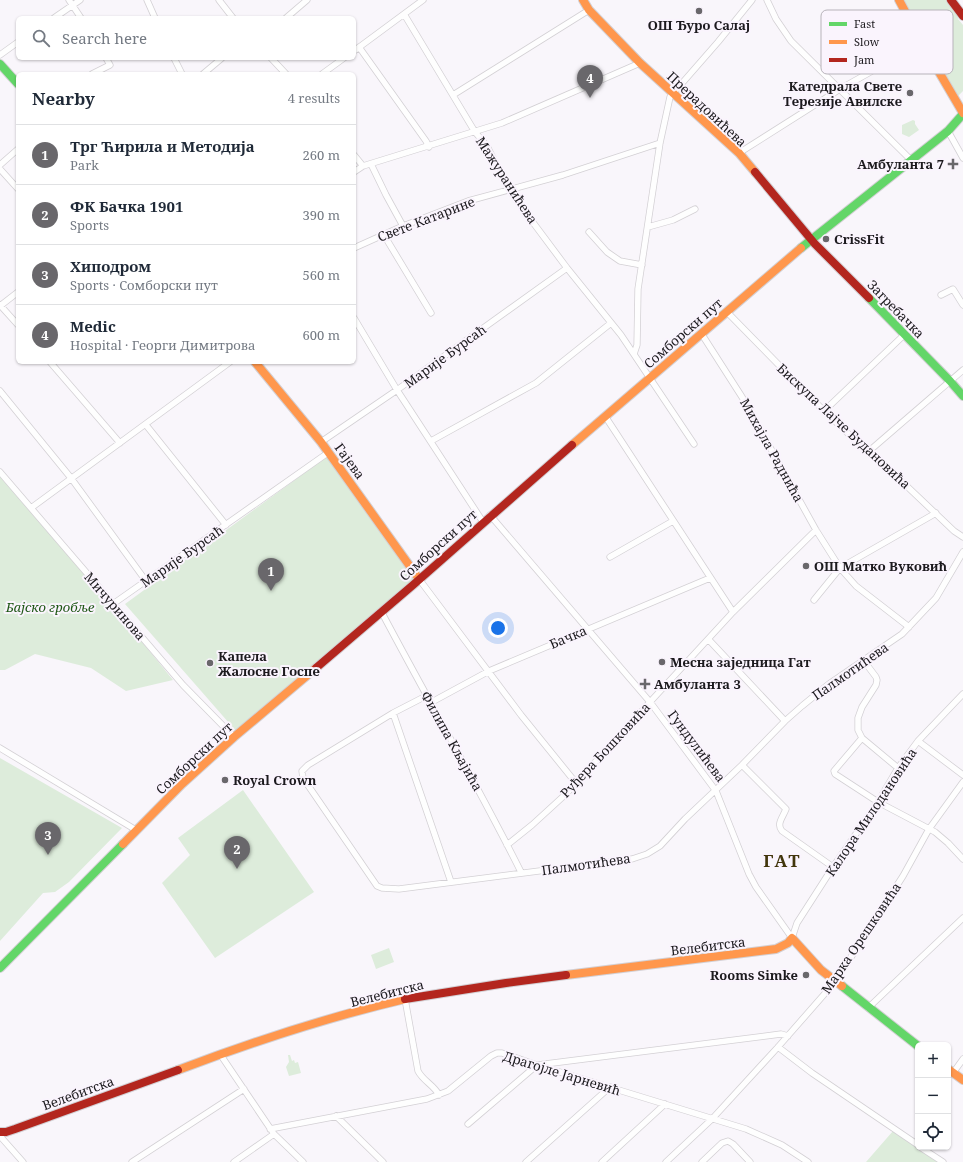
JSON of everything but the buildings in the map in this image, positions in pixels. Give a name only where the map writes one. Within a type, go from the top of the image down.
[{"type":"main road","name":"Прерадовићева","points":[[583,0],[590,10],[640,63],[739,153],[811,239]]},
{"type":"main road","points":[[899,0],[904,10]]},
{"type":"main road","points":[[951,0],[963,16]]},
{"type":"main road","points":[[0,64],[16,82]]},
{"type":"main road","points":[[940,74],[963,114]]},
{"type":"main road","name":"Сомборски пут","points":[[0,968],[136,830],[234,737],[419,579],[490,515],[700,333],[727,312],[811,239],[948,131],[963,114]]},
{"type":"main road","name":"Загребачка","points":[[811,239],[963,396]]},
{"type":"main road","name":"Гајева","points":[[257,364],[329,452],[419,579]]},
{"type":"main road","name":"Гундулићева","points":[[792,938],[821,970],[915,1044]]},
{"type":"main road","name":"Велебитска","points":[[2,1135],[220,1054],[273,1036],[380,1005],[447,992],[513,982],[776,949],[788,943],[792,938]]},
{"type":"main road","points":[[951,1071],[963,1080]]},
{"type":"street","points":[[56,16],[71,2],[80,0]]},
{"type":"street","points":[[147,0],[154,16]]},
{"type":"street","points":[[219,0],[231,16]]},
{"type":"street","points":[[288,16],[307,0]]},
{"type":"street","points":[[356,49],[423,0]]},
{"type":"street","points":[[634,354],[637,345],[638,289],[660,143],[670,97],[752,0]]},
{"type":"street","points":[[767,0],[776,19],[792,41],[821,70]]},
{"type":"street","points":[[71,2],[80,16]]},
{"type":"street","points":[[453,95],[590,10]]},
{"type":"street","name":"Мажуранићева","points":[[404,14],[475,132],[487,146],[510,191],[567,268],[634,354],[694,444]]},
{"type":"street","points":[[0,55],[16,43]]},
{"type":"street","points":[[359,47],[426,141],[428,147]]},
{"type":"street","points":[[96,72],[110,65],[107,60]]},
{"type":"street","points":[[175,60],[181,72]]},
{"type":"street","points":[[205,72],[220,60]]},
{"type":"street","points":[[273,60],[284,72]]},
{"type":"street","points":[[325,72],[341,60]]},
{"type":"street","points":[[356,171],[363,166],[502,124],[640,63]]},
{"type":"street","points":[[825,74],[911,160]]},
{"type":"street","points":[[739,153],[840,89],[867,74]]},
{"type":"street","points":[[948,131],[963,158]]},
{"type":"street","name":"Свете Катарине","points":[[356,247],[403,226],[468,201],[564,176],[660,143]]},
{"type":"street","points":[[0,165],[16,151]]},
{"type":"street","points":[[356,157],[363,166]]},
{"type":"street","points":[[371,164],[403,226]]},
{"type":"street","points":[[0,169],[16,187]]},
{"type":"street","points":[[648,227],[673,220],[695,209]]},
{"type":"street","points":[[589,232],[607,252],[620,261],[642,265]]},
{"type":"street","points":[[384,235],[431,313]]},
{"type":"street","name":"Марије Бурсаћ","points":[[321,442],[397,390],[567,268]]},
{"type":"street","points":[[941,295],[953,289],[963,306]]},
{"type":"street","points":[[16,293],[0,305],[16,323]]},
{"type":"street","name":"Бискупа Лајче Будановића","points":[[727,312],[824,411],[954,531],[963,537]]},
{"type":"street","points":[[356,321],[397,390],[483,522]]},
{"type":"street","points":[[431,441],[536,383],[611,323]]},
{"type":"street","name":"Михајла Раднића","points":[[700,333],[742,397],[816,530],[840,568],[856,586],[909,627]]},
{"type":"street","points":[[824,411],[904,335]]},
{"type":"street","points":[[52,364],[120,443]]},
{"type":"street","points":[[31,508],[227,364]]},
{"type":"street","points":[[868,452],[963,370]]},
{"type":"street","points":[[0,391],[71,478],[146,581]]},
{"type":"street","points":[[605,416],[710,578],[734,612]]},
{"type":"street","points":[[146,425],[226,525]]},
{"type":"street","name":"Марије Бурсаћ","points":[[113,604],[329,452]]},
{"type":"street","name":"Мичуринова","points":[[0,472],[183,684],[234,737]]},
{"type":"street","points":[[814,600],[840,568],[936,513]]},
{"type":"street","name":"Гундулићева","points":[[490,515],[650,702],[716,791],[749,874],[756,887],[792,938]]},
{"type":"street","points":[[610,557],[673,521]]},
{"type":"street","name":"Руђера Бошковића","points":[[507,845],[553,807],[734,612],[816,530]]},
{"type":"street","name":"Палмотићева","points":[[392,714],[308,765],[302,771],[303,778],[377,886],[382,888],[399,889],[521,872],[632,859],[647,854],[660,846],[685,819],[716,791],[784,721],[829,684],[902,634],[936,598],[963,552]]},
{"type":"street","name":"Бачка","points":[[430,703],[489,671],[710,578]]},
{"type":"street","points":[[419,579],[549,750],[576,783]]},
{"type":"street","name":"Филипа Кљајића","points":[[381,611],[426,696],[469,770],[521,872]]},
{"type":"street","points":[[709,640],[784,721]]},
{"type":"street","points":[[864,661],[877,680],[876,685],[862,706],[858,718],[858,730],[862,738],[898,768]]},
{"type":"street","name":"Калора Милодановића","points":[[792,938],[797,923],[833,867],[878,802],[898,768],[918,741],[963,694]]},
{"type":"street","points":[[426,696],[392,714],[450,882]]},
{"type":"street","points":[[862,738],[834,771],[836,774],[878,802],[929,829],[945,840],[963,859]]},
{"type":"street","points":[[918,741],[963,775]]},
{"type":"street","points":[[0,748],[136,830]]},
{"type":"street","points":[[742,765],[786,809],[779,824],[782,831],[833,867]]},
{"type":"street","name":"Марка Орешковића","points":[[666,1162],[712,1119],[778,1048],[835,982],[903,876],[929,829],[963,782]]},
{"type":"street","points":[[868,1008],[963,918]]},
{"type":"street","points":[[405,1000],[418,1071],[423,1079],[434,1088],[438,1095]]},
{"type":"street","points":[[468,1124],[537,1065],[781,1034],[788,1036]]},
{"type":"street","points":[[778,1048],[915,1143]]},
{"type":"street","name":"Драгојле Јарневић","points":[[272,1131],[336,1116],[410,1103],[438,1095],[448,1091],[495,1054],[504,1053],[537,1065],[746,1129],[782,1145],[808,1162]]},
{"type":"street","points":[[220,1054],[272,1131],[303,1162]]},
{"type":"street","points":[[951,1071],[963,1058]]},
{"type":"street","points":[[562,1072],[560,1067],[563,1062]]},
{"type":"street","points":[[526,1162],[610,1087]]},
{"type":"street","points":[[132,1162],[244,1089]]},
{"type":"street","points":[[602,1162],[665,1104]]},
{"type":"street","points":[[336,1116],[383,1162]]},
{"type":"street","points":[[234,1162],[272,1131]]},
{"type":"street","points":[[2,1135],[23,1162]]},
{"type":"street","points":[[702,1162],[722,1143],[728,1141],[733,1144],[750,1162]]},
{"type":"street","points":[[925,1150],[943,1162]]},
{"type":"green space","points":[[902,0],[947,0],[957,12],[958,19],[963,25],[963,91],[958,96],[944,74],[953,74],[953,10],[907,10]]},
{"type":"green space","points":[[913,120],[915,121],[915,124],[919,130],[909,137],[902,134],[902,125]]},
{"type":"green space","points":[[329,455],[415,578],[236,731],[125,604]]},
{"type":"green space","name":"Бајско гробље","points":[[0,473],[65,547],[173,680],[126,691],[91,668],[35,654],[5,670],[0,670]]},
{"type":"green space","points":[[0,758],[122,828],[69,882],[55,892],[43,893],[0,941]]},
{"type":"green space","points":[[243,790],[314,892],[215,958],[162,883],[190,855],[178,838]]},
{"type":"green space","points":[[389,948],[394,962],[376,969],[371,955]]},
{"type":"green space","points":[[288,1055],[290,1055],[292,1061],[294,1060],[295,1063],[298,1062],[301,1073],[289,1076],[286,1067],[289,1062]]},
{"type":"green space","points":[[893,1131],[915,1145],[915,1150],[924,1150],[943,1162],[866,1162]]},
{"type":"traffic: fast","points":[[0,64],[16,82]]},
{"type":"traffic: fast","points":[[801,248],[948,131],[963,114]]},
{"type":"traffic: fast","points":[[869,298],[963,396]]},
{"type":"traffic: fast","points":[[0,968],[123,844]]},
{"type":"traffic: fast","points":[[842,986],[915,1044]]},
{"type":"traffic: slow","points":[[583,0],[589,10],[640,63],[739,153],[755,172]]},
{"type":"traffic: slow","points":[[899,0],[904,10]]},
{"type":"traffic: slow","points":[[940,74],[963,113]]},
{"type":"traffic: slow","points":[[572,445],[801,248]]},
{"type":"traffic: slow","points":[[257,364],[321,442],[419,579]]},
{"type":"traffic: slow","points":[[123,844],[182,784],[234,737],[316,668]]},
{"type":"traffic: slow","points":[[566,975],[776,949],[788,943],[792,938],[821,970],[842,986]]},
{"type":"traffic: slow","points":[[178,1070],[290,1031],[405,999]]},
{"type":"traffic: slow","points":[[951,1071],[963,1080]]},
{"type":"traffic: jam","points":[[951,0],[963,16]]},
{"type":"traffic: jam","points":[[755,172],[815,244],[869,298]]},
{"type":"traffic: jam","points":[[316,668],[572,445]]},
{"type":"traffic: jam","points":[[405,999],[566,975]]},
{"type":"traffic: jam","points":[[0,1132],[15,1129],[178,1070]]},
{"type":"place","name":"ОШ Ђуро Салај","points":[[699,11]]},
{"type":"place","name":"Катедрала Свете Терезије Авилске","points":[[910,93]]},
{"type":"place","name":"Medic","points":[[590,98]]},
{"type":"place","name":"Амбуланта 7","points":[[953,164]]},
{"type":"place","name":"CrissFit","points":[[826,239]]},
{"type":"place","name":"ОШ Матко Вуковић","points":[[806,566]]},
{"type":"place","name":"Трг Ћирила и Методија","points":[[271,591]]},
{"type":"place","name":"Месна заједница Гат","points":[[662,662]]},
{"type":"place","name":"Капела Жалосне Госпе","points":[[210,663]]},
{"type":"place","name":"Амбуланта 3","points":[[645,684]]},
{"type":"place","name":"Royal Crown","points":[[225,780]]},
{"type":"place","name":"Хиподром","points":[[48,855]]},
{"type":"place","name":"ФК Бачка 1901","points":[[237,869]]},
{"type":"place","name":"Rooms Simke","points":[[806,975]]},
{"type":"district","name":"ГАТ","points":[[782,861]]}]
